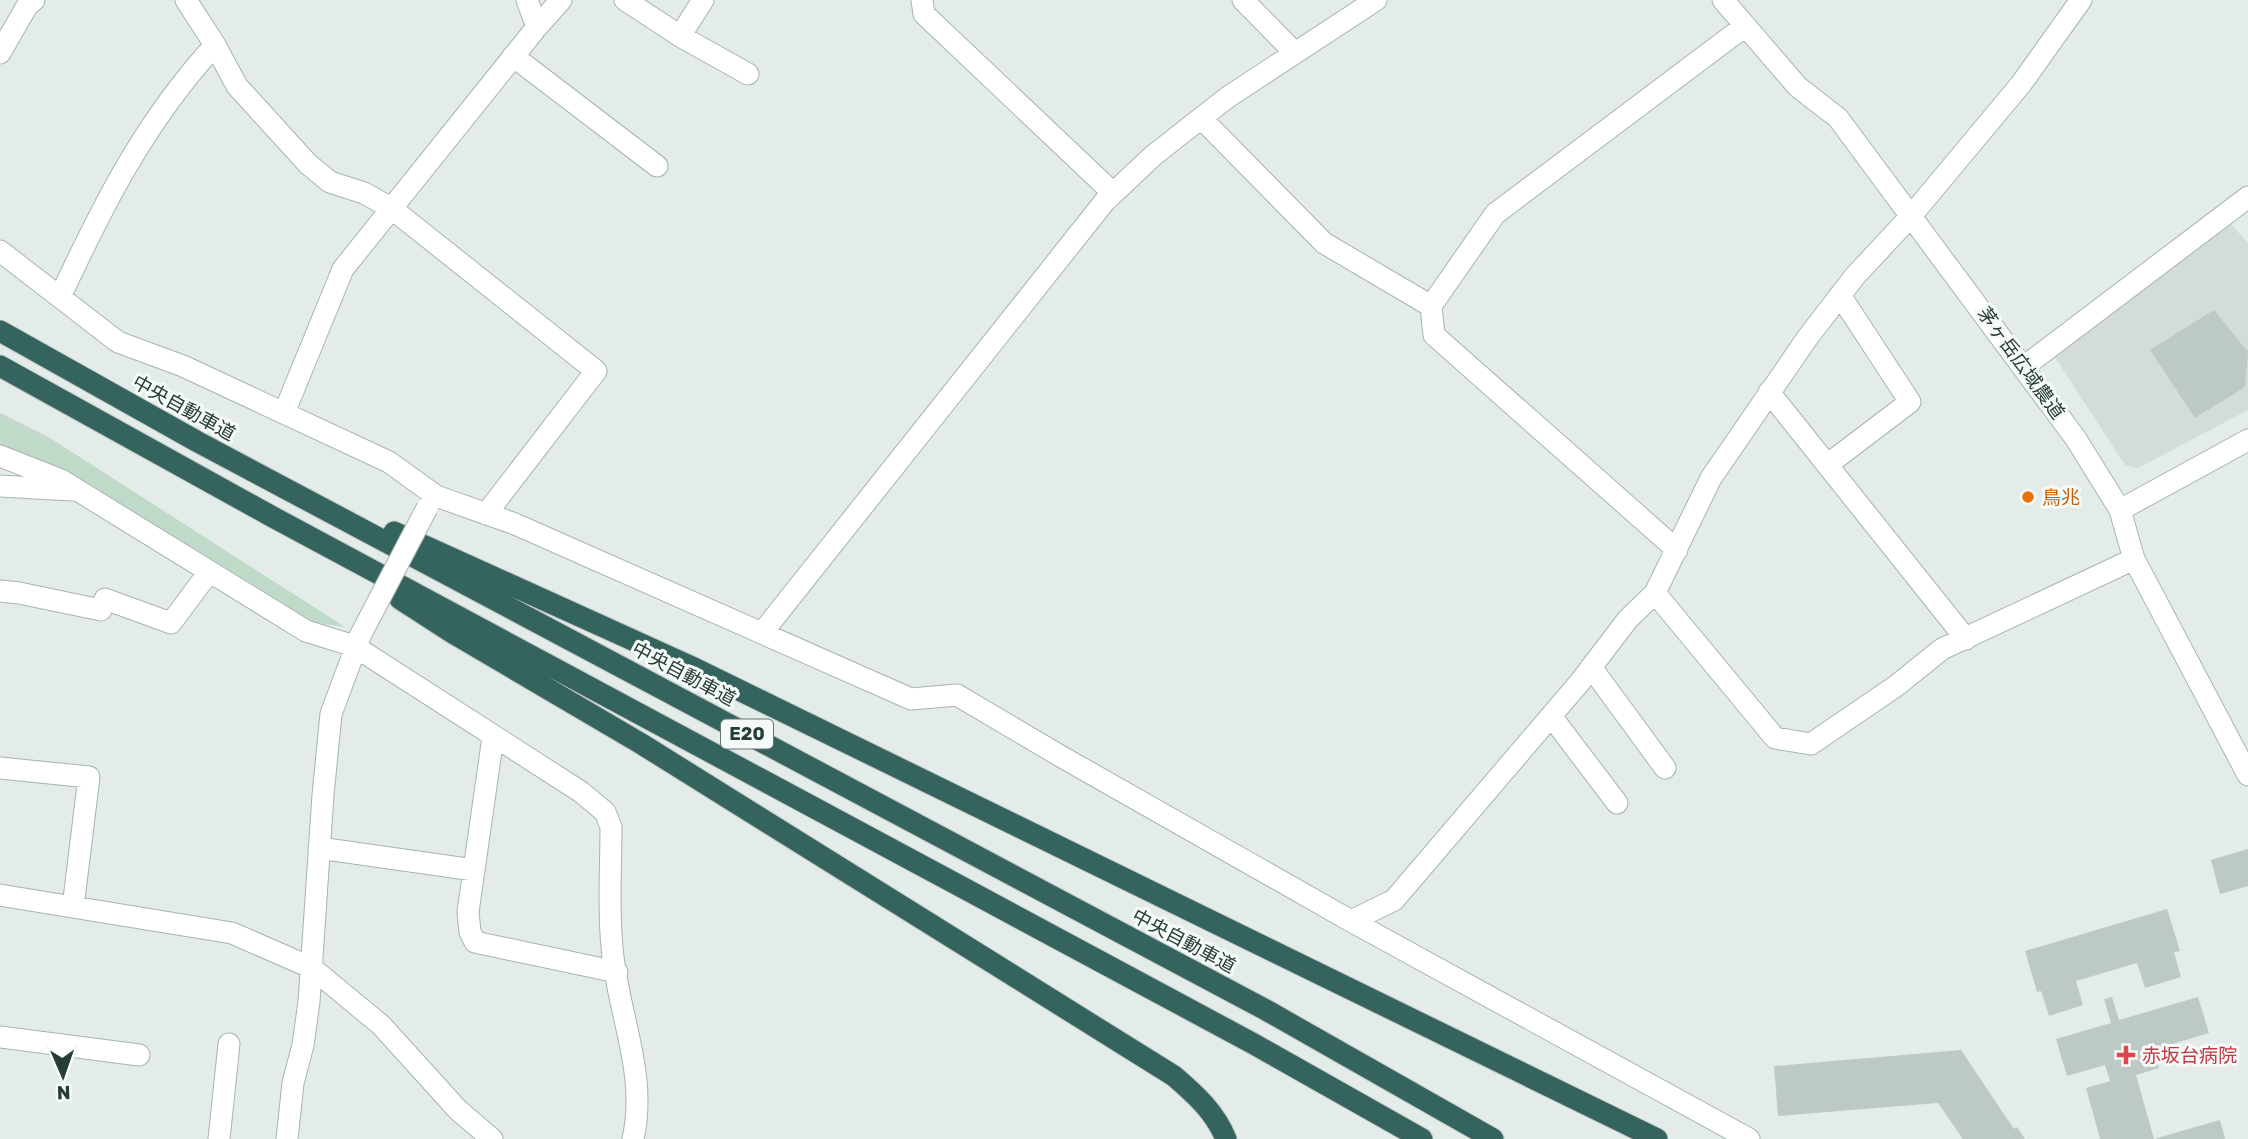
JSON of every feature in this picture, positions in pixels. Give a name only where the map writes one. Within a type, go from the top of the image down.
[{"type":"highway","name":"中央自動車道","points":[[0,331],[198,442],[1254,1004],[1493,1139]]},
{"type":"highway","name":"E20","points":[[0,366],[271,516],[1178,1003],[1422,1139]]},
{"type":"highway","points":[[198,442],[692,667],[1657,1139]]},
{"type":"highway","points":[[271,516],[451,632],[640,743],[1174,1076],[1201,1099],[1219,1122],[1226,1139]]},
{"type":"street","points":[[0,53],[27,6],[34,0]]},
{"type":"street","points":[[186,0],[237,86],[308,164],[330,182],[363,193],[391,208],[596,371],[486,514]]},
{"type":"street","points":[[527,0],[537,27]]},
{"type":"street","points":[[284,413],[343,270],[513,56],[561,0]]},
{"type":"street","points":[[625,0],[680,36],[748,74]]},
{"type":"street","points":[[680,36],[703,0]]},
{"type":"street","points":[[922,0],[924,14],[1114,193]]},
{"type":"street","points":[[1243,0],[1295,53]]},
{"type":"street","points":[[762,633],[1114,193],[1154,155],[1228,97],[1376,0]]},
{"type":"street","points":[[1351,920],[1394,900],[1551,716],[1628,619],[1655,593],[1711,478],[1769,392],[1854,276],[1911,216],[2021,84],[2081,0]]},
{"type":"street","name":"茅ヶ岳広域農道","points":[[1730,2],[1745,26],[1798,87],[1838,118],[2025,366],[2076,439],[2120,510],[2134,559],[2248,775]]},
{"type":"street","points":[[1677,550],[1434,335],[1431,306],[1495,214],[1745,26]]},
{"type":"street","points":[[60,298],[102,208],[132,156],[184,79],[215,46]]},
{"type":"street","points":[[513,56],[657,166]]},
{"type":"street","points":[[1201,118],[1324,243],[1431,306]]},
{"type":"street","points":[[2025,366],[2248,197]]},
{"type":"street","points":[[0,251],[118,342],[183,366],[389,462],[431,502],[486,514],[515,524],[911,699],[957,695],[1351,920],[1749,1139]]},
{"type":"street","points":[[1827,464],[1910,402],[1840,295]]},
{"type":"street","points":[[1769,392],[1966,639]]},
{"type":"street","points":[[2120,510],[2248,440]]},
{"type":"street","points":[[0,456],[61,480],[306,631],[357,640],[493,737],[581,792],[605,813],[611,827],[612,947],[637,1076],[638,1119],[633,1139]]},
{"type":"street","points":[[0,486],[78,491]]},
{"type":"street","points":[[287,1139],[293,1083],[305,1034],[312,968],[331,714],[357,640],[431,502]]},
{"type":"street","points":[[1655,593],[1775,738],[1811,744],[1896,685],[1942,649],[2134,559]]},
{"type":"street","points":[[0,591],[101,610],[105,599],[171,623],[209,572]]},
{"type":"street","points":[[1591,667],[1665,768]]},
{"type":"street","points":[[1551,716],[1617,803]]},
{"type":"street","points":[[493,737],[468,912],[470,932],[475,942],[617,972]]},
{"type":"street","points":[[0,768],[89,777],[73,907]]},
{"type":"street","points":[[319,848],[474,870]]},
{"type":"street","points":[[0,895],[232,933],[312,968],[380,1025],[458,1110],[492,1139]]},
{"type":"street","points":[[0,1037],[139,1055]]},
{"type":"street","points":[[219,1139],[229,1044]]},
{"type":"shaded area","points":[[2228,221],[2248,243],[2248,410],[2138,468],[2125,465],[2053,354]]},
{"type":"green space","points":[[0,413],[50,438],[345,627],[303,621],[64,471],[0,445]]},
{"type":"building","points":[[2214,310],[2248,352],[2245,387],[2195,418],[2150,350]]},
{"type":"building","points":[[2248,849],[2248,886],[2220,894],[2211,860]]},
{"type":"building","points":[[2167,909],[2180,951],[2174,952],[2181,977],[2145,988],[2137,963],[2076,981],[2083,1005],[2049,1016],[2041,991],[2037,992],[2025,951]]},
{"type":"building","points":[[2112,997],[2119,1020],[2198,997],[2209,1033],[2153,1050],[2159,1068],[2136,1075],[2154,1139],[2100,1139],[2086,1088],[2110,1081],[2105,1065],[2067,1076],[2056,1039],[2111,1023],[2104,999]]},
{"type":"building","points":[[1961,1050],[2014,1129],[2017,1127],[2025,1139],[1963,1139],[1938,1103],[1778,1116],[1774,1066]]},
{"type":"building","points":[[2220,1120],[2225,1139],[2157,1139],[2157,1138]]},
{"type":"place","name":"鳥兆","points":[[2028,497]]},
{"type":"place","name":"赤坂台病院","points":[[2126,1055]]}]
